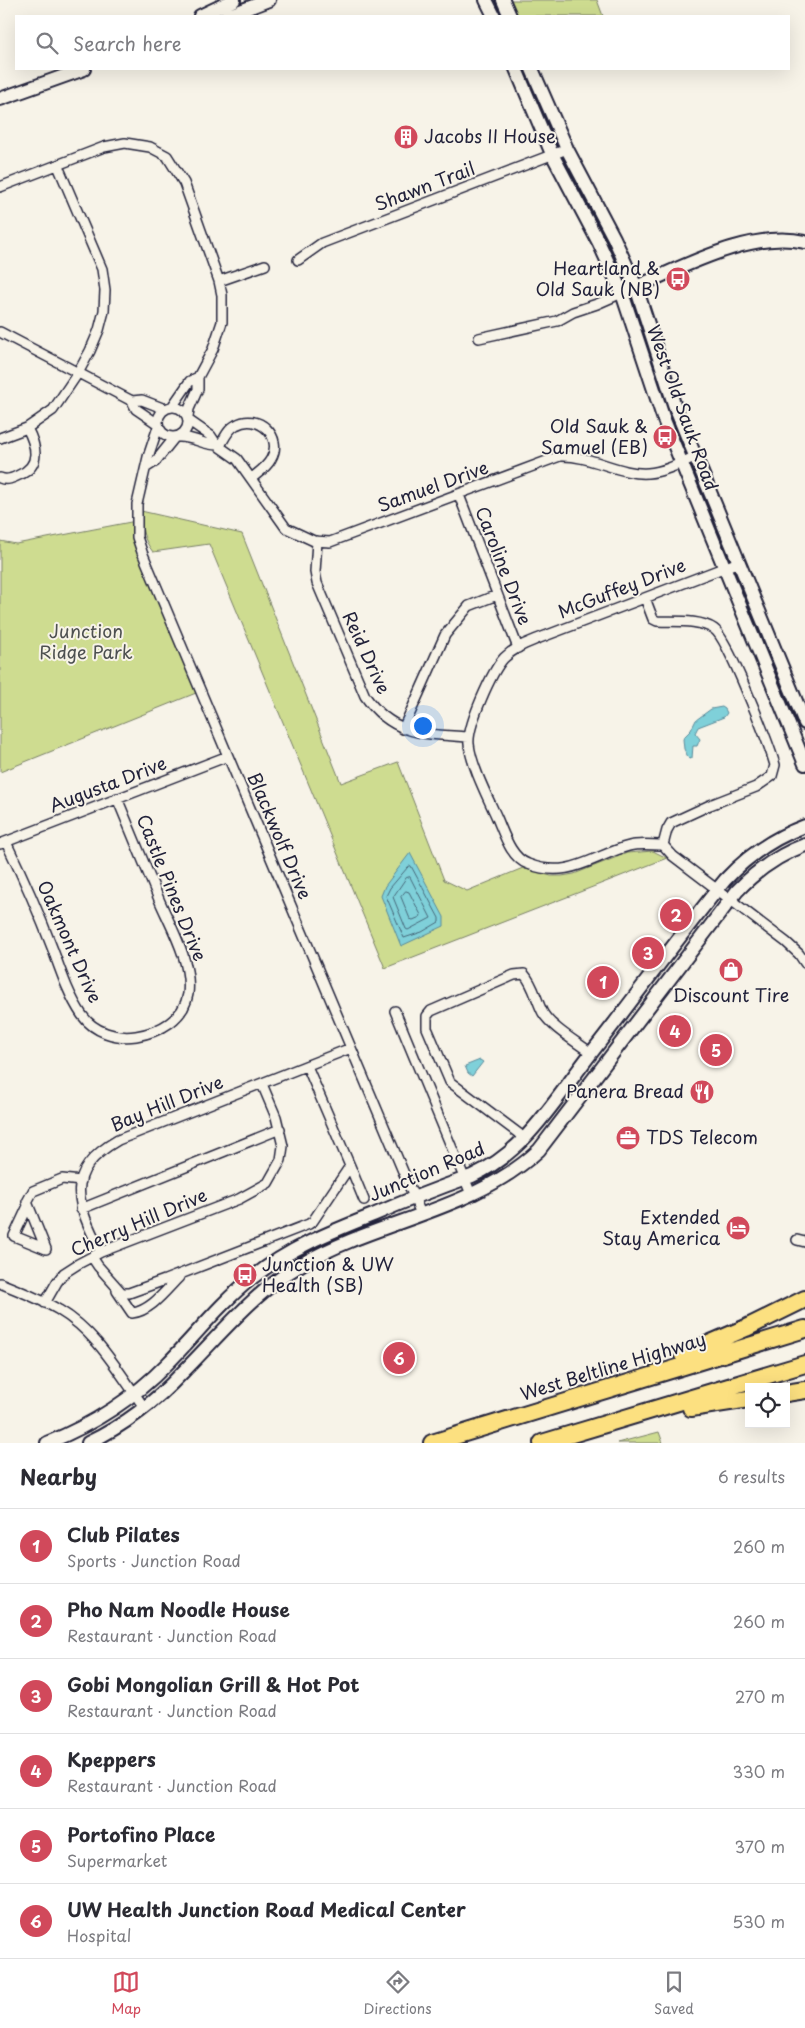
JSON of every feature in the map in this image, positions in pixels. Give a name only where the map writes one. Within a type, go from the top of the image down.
[{"type":"highway","points":[[560,1404],[707,1346],[805,1298]]},
{"type":"highway","name":"West Beltline Highway","points":[[432,1443],[805,1329]]},
{"type":"highway","points":[[542,1443],[805,1364]]},
{"type":"highway","points":[[790,1392],[805,1390]]},
{"type":"highway","points":[[574,1434],[693,1407],[745,1400]]},
{"type":"street","points":[[202,15],[234,0]]},
{"type":"street","points":[[230,15],[269,0]]},
{"type":"street","points":[[486,0],[494,15]]},
{"type":"street","points":[[503,0],[510,15]]},
{"type":"street","points":[[0,99],[81,70]]},
{"type":"street","name":"West Old Sauk Road","points":[[516,70],[552,154],[599,243],[622,293],[656,398],[681,463],[805,764]]},
{"type":"street","name":"West Old Sauk Road","points":[[532,70],[568,149],[614,238],[636,287],[675,407],[805,723]]},
{"type":"street","points":[[0,188],[104,147],[125,143],[150,147],[167,156],[184,183],[219,281],[222,295],[222,322],[213,349],[198,377],[198,389],[189,410],[186,430],[176,437]]},
{"type":"street","name":"Shawn Trail","points":[[298,260],[322,243],[568,149]]},
{"type":"street","points":[[0,438],[27,428],[52,410],[78,373],[100,330],[104,311],[105,290],[102,269],[58,166]]},
{"type":"street","points":[[479,338],[557,321],[573,312],[597,304],[715,254],[750,242],[783,238],[805,242]]},
{"type":"street","points":[[219,281],[265,264]]},
{"type":"street","points":[[0,332],[132,401],[142,400],[168,408],[181,409],[188,419],[211,436],[218,446],[237,459],[286,528],[317,541]]},
{"type":"street","points":[[158,425],[159,415],[168,408],[190,382],[198,377]]},
{"type":"street","points":[[132,401],[136,409],[158,425],[165,435],[187,437],[207,445],[218,446]]},
{"type":"street","points":[[218,446],[232,428],[244,422],[254,421],[268,429],[275,446],[273,455],[270,461],[252,478]]},
{"type":"street","name":"Blackwolf Drive","points":[[158,425],[158,434],[148,457],[137,504],[137,537],[421,1214]]},
{"type":"street","points":[[0,478],[4,480],[26,473],[32,465],[36,454],[35,443],[27,428]]},
{"type":"street","name":"Blackwolf Drive","points":[[147,467],[155,462],[168,443],[176,437]]},
{"type":"street","name":"Samuel Drive","points":[[317,541],[330,542],[560,456],[588,458],[632,472],[642,473],[657,472],[696,456]]},
{"type":"street","name":"Caroline Drive","points":[[459,495],[518,648]]},
{"type":"street","name":"Reid Drive","points":[[317,541],[314,572],[317,583],[365,696],[382,716],[402,728],[418,733],[469,738]]},
{"type":"street","name":"McGuffey Drive","points":[[469,738],[477,710],[496,668],[511,652],[739,562]]},
{"type":"street","points":[[402,728],[445,635],[470,606],[497,595]]},
{"type":"street","points":[[645,598],[653,619],[657,621],[699,623],[715,629],[722,637],[742,680],[775,765],[772,776],[756,787],[670,823],[666,830],[663,845]]},
{"type":"street","points":[[469,738],[472,757],[505,837],[514,852],[526,863],[546,870],[566,870],[628,846],[663,845],[673,856],[786,942],[799,954],[805,963]]},
{"type":"street","name":"Augusta Drive","points":[[3,843],[228,756]]},
{"type":"street","name":"Castle Pines Drive","points":[[117,798],[179,947],[188,974],[188,994],[184,1008],[170,1023],[150,1032]]},
{"type":"street","name":"Junction Road","points":[[47,1443],[93,1421],[134,1393],[167,1365],[231,1296],[272,1263],[295,1248],[490,1167],[525,1140],[718,889],[737,867],[779,837],[805,826]]},
{"type":"street","name":"Oakmont Drive","points":[[3,843],[52,948],[63,979],[82,1016],[103,1033],[135,1036],[150,1032]]},
{"type":"street","name":"Junction Road","points":[[88,1443],[105,1434],[144,1407],[182,1373],[239,1312],[283,1276],[322,1254],[471,1194],[498,1182],[514,1172],[539,1150],[731,899],[765,865],[788,851],[805,845]]},
{"type":"street","points":[[525,1140],[450,1082],[425,1021],[426,1016],[431,1011],[514,975],[524,974],[548,1020],[591,1053]]},
{"type":"street","points":[[395,1011],[471,1194]]},
{"type":"street","name":"Bay Hill Drive","points":[[101,1252],[82,1208],[80,1194],[81,1181],[88,1162],[102,1149],[118,1140],[351,1048]]},
{"type":"street","points":[[307,1066],[364,1200]]},
{"type":"street","name":"Cherry Hill Drive","points":[[45,1303],[64,1273],[92,1256],[239,1199],[268,1183],[281,1160],[284,1146],[280,1129],[262,1084]]},
{"type":"street","points":[[82,1208],[280,1129]]},
{"type":"street","points":[[116,1288],[122,1293],[128,1293],[309,1224],[313,1221],[350,1166]]},
{"type":"street","points":[[28,1206],[14,1236],[46,1250],[30,1214],[28,1206],[27,1202],[33,1191],[62,1179],[81,1181]]},
{"type":"street","points":[[92,1256],[132,1312],[140,1312],[152,1303],[182,1273]]},
{"type":"street","points":[[0,1283],[60,1310],[78,1323],[96,1340],[144,1407]]},
{"type":"green space","points":[[503,0],[597,0],[603,15],[510,15]]},
{"type":"green space","points":[[141,511],[242,534],[341,783],[398,762],[444,880],[467,891],[523,868],[551,876],[562,876],[574,874],[627,853],[653,851],[667,858],[385,968],[209,544],[153,552],[143,533]]},
{"type":"green space","name":"Junction Ridge Park","points":[[136,521],[137,537],[201,691],[0,772],[0,541],[16,544]]},
{"type":"green space","points":[[659,1432],[663,1443],[617,1443]]},
{"type":"water","points":[[722,707],[727,713],[724,717],[698,727],[695,733],[700,739],[697,746],[693,746],[692,758],[689,759],[684,749],[683,739],[691,730],[696,720],[711,709]]},
{"type":"water","points":[[410,853],[444,917],[444,926],[401,946],[381,896],[385,886]]},
{"type":"water","points":[[480,1060],[483,1062],[472,1076],[468,1073],[465,1066]]},
{"type":"place","name":"Jacobs II House","points":[[406,137]]},
{"type":"place","name":"Heartland & Old Sauk (NB)","points":[[678,279]]},
{"type":"place","name":"Old Sauk & Samuel (EB)","points":[[665,437]]},
{"type":"place","name":"Pho Nam Noodle House","points":[[676,915]]},
{"type":"place","name":"Gobi Mongolian Grill & Hot Pot","points":[[648,953]]},
{"type":"place","name":"Discount Tire","points":[[731,970]]},
{"type":"place","name":"Club Pilates","points":[[603,982]]},
{"type":"place","name":"Kpeppers","points":[[675,1031]]},
{"type":"place","name":"Portofino Place","points":[[716,1050]]},
{"type":"place","name":"Panera Bread","points":[[702,1092]]},
{"type":"place","name":"TDS Telecom","points":[[628,1138]]},
{"type":"place","name":"Extended Stay America","points":[[738,1228]]},
{"type":"place","name":"Junction & UW Health (SB)","points":[[245,1275]]},
{"type":"place","name":"UW Health Junction Road Medical Center","points":[[399,1358]]}]
